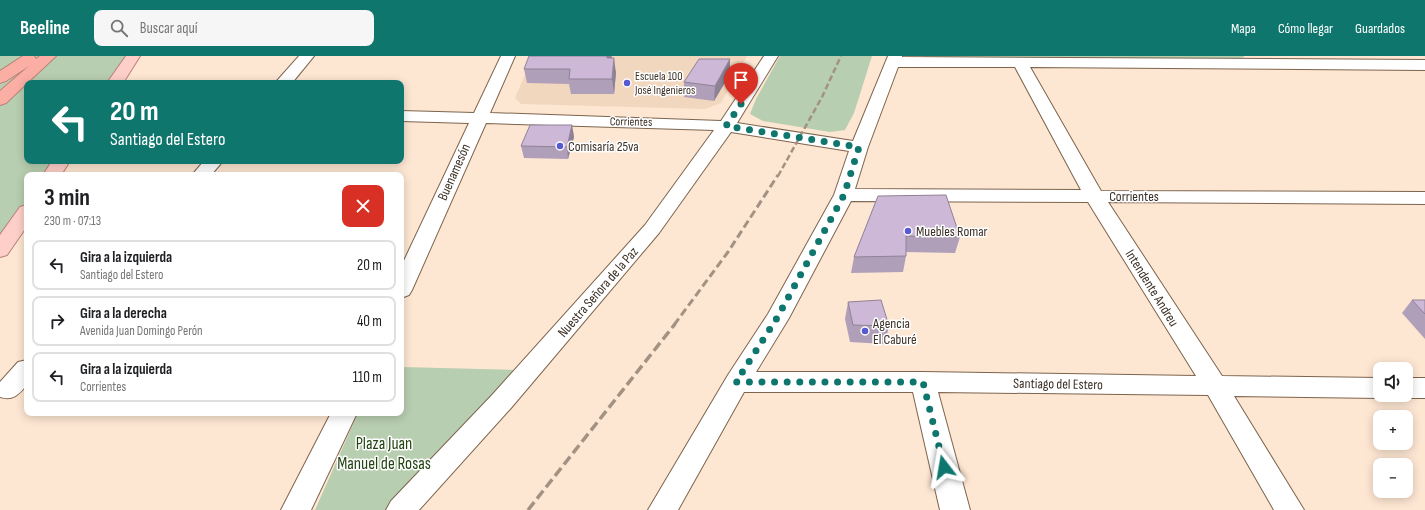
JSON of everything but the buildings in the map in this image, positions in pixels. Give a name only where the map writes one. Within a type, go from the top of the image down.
[{"type":"highway","points":[[0,78],[33,56]]},
{"type":"highway","points":[[0,100],[49,56]]},
{"type":"main road","points":[[117,80],[133,56]]},
{"type":"main road","points":[[0,250],[24,215]]},
{"type":"street","points":[[286,80],[307,56]]},
{"type":"street","name":"Buenamesón","points":[[404,283],[508,56]]},
{"type":"street","name":"Nuestra Señora de la Paz","points":[[401,510],[502,401],[652,230],[726,126],[771,56]]},
{"type":"street","points":[[663,510],[736,382],[777,318],[844,195],[859,147],[894,59],[1020,62],[1270,60],[1425,66]]},
{"type":"street","name":"Intendente Andreu","points":[[1020,62],[1094,196],[1215,386],[1289,510]]},
{"type":"street","name":"Corrientes","points":[[404,116],[726,126],[859,147]]},
{"type":"street","points":[[204,172],[211,164]]},
{"type":"street","name":"Corrientes","points":[[844,195],[1425,198]]},
{"type":"street","points":[[12,390],[24,373]]},
{"type":"street","name":"Santiago del Estero","points":[[736,382],[923,382],[1373,388]]},
{"type":"street","points":[[923,382],[954,510]]},
{"type":"street","points":[[1413,388],[1425,388]]},
{"type":"street","points":[[296,510],[343,416]]},
{"type":"shaded area","name":"Escuela 100 José Ingenieros","points":[[533,56],[747,56],[721,103],[705,109],[521,104],[515,98]]},
{"type":"green space","points":[[0,56],[133,56],[117,80],[24,80],[24,164],[59,164],[54,172],[24,172],[24,215],[0,250]]},
{"type":"green space","points":[[780,56],[872,56],[854,113],[845,130],[830,132],[763,121],[750,114],[756,99]]},
{"type":"green space","points":[[921,56],[1244,57],[1236,61],[933,59]]},
{"type":"green space","name":"Plaza Juan Manuel de Rosas","points":[[404,367],[523,370],[386,510],[315,510],[357,416],[404,416]]},
{"type":"railway","points":[[778,176],[822,97],[841,56]]},
{"type":"railway","points":[[674,325],[728,252],[778,175]]},
{"type":"railway","points":[[528,510],[675,324]]},
{"type":"place","name":"Escuela 100 José Ingenieros","points":[[627,83]]},
{"type":"place","name":"Comisaría 25va","points":[[560,146]]},
{"type":"place","name":"Muebles Romar","points":[[908,231]]},
{"type":"place","name":"Agencia El Caburé","points":[[865,331]]},
{"type":"route","points":[[741,104],[726,126],[859,147],[844,195],[777,318],[736,382],[923,382],[944,467]]}]
